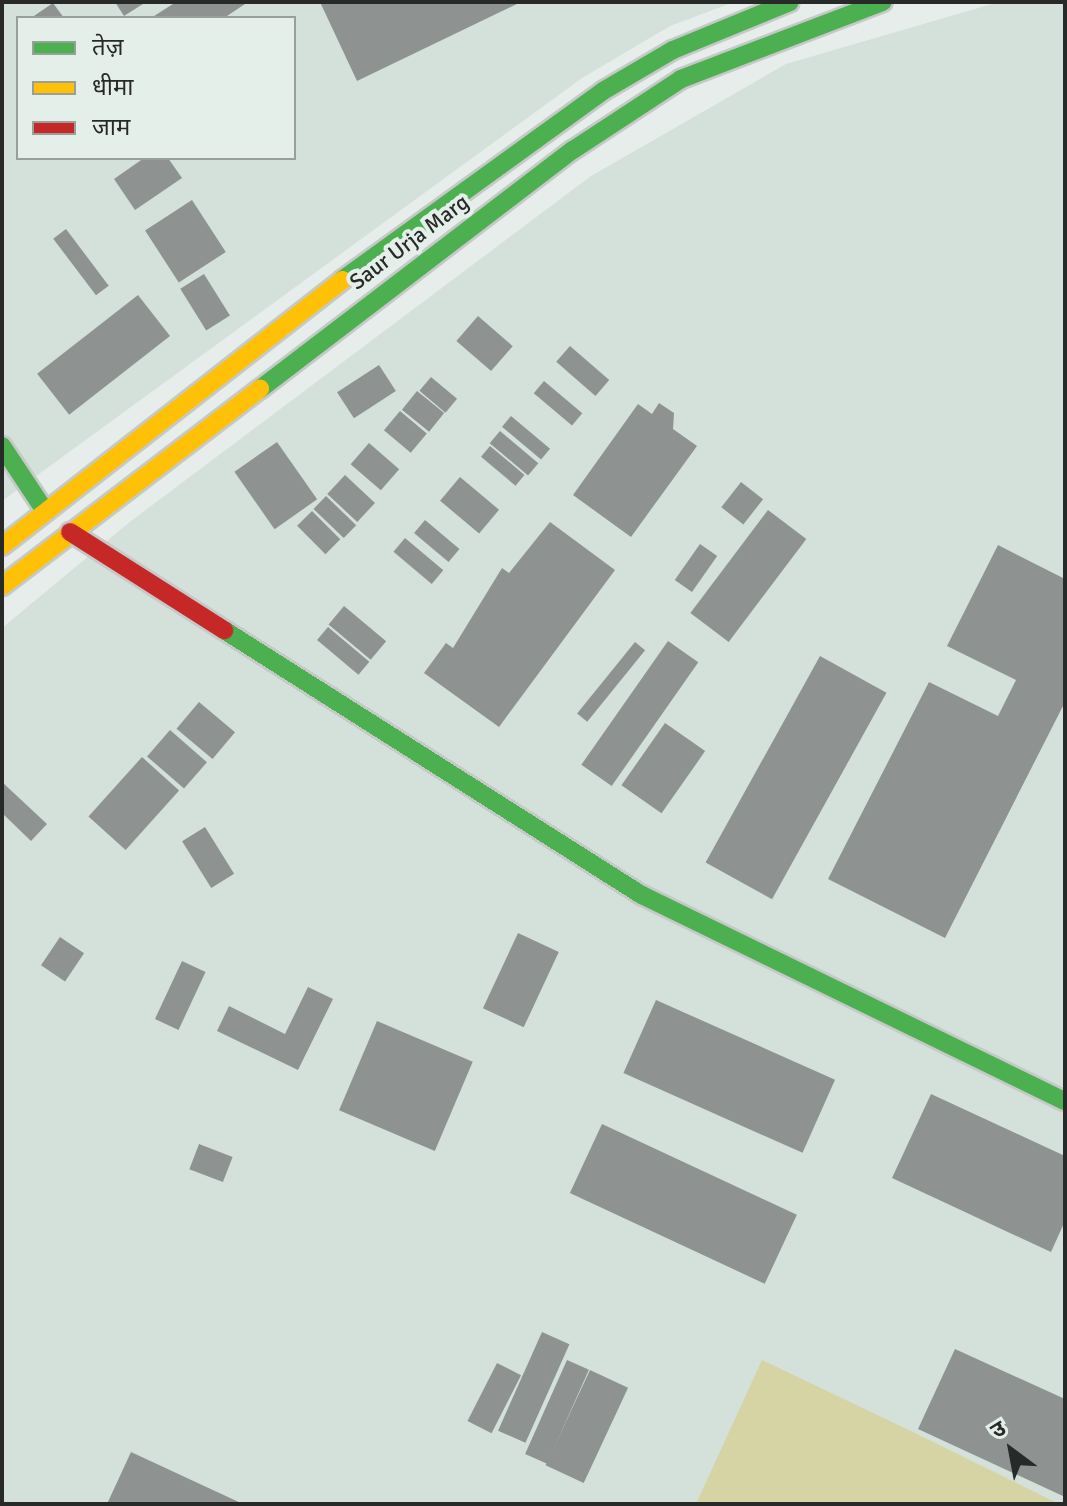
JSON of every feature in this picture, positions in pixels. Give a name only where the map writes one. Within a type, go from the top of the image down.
[{"type":"street","name":"Saur Urja Marg","points":[[2,546],[276,328],[603,91],[730,24],[790,2]]},
{"type":"street","name":"Saur Urja Marg","points":[[2,586],[573,150],[681,80],[743,51],[883,2]]},
{"type":"street","points":[[730,24],[743,51]]},
{"type":"street","points":[[2,446],[45,511]]},
{"type":"street","points":[[70,532],[642,895],[1065,1101]]},
{"type":"shaded area","points":[[2,2],[734,2],[670,26],[582,78],[2,501]]},
{"type":"shaded area","points":[[999,2],[1065,2],[1065,1504],[2,1504],[2,628],[131,521],[591,176],[786,64]]},
{"type":"shaded area","points":[[762,1360],[917,1434],[1059,1504],[696,1504]]},
{"type":"building","points":[[115,2],[146,2],[124,16]]},
{"type":"building","points":[[176,2],[248,2],[227,16],[154,16]]},
{"type":"building","points":[[320,2],[521,2],[357,81]]},
{"type":"building","points":[[53,3],[63,16],[34,16]]},
{"type":"building","points":[[141,160],[169,160],[182,178],[135,210],[114,179]]},
{"type":"building","points":[[192,200],[226,252],[179,282],[145,230]]},
{"type":"building","points":[[66,229],[109,286],[96,295],[53,239]]},
{"type":"building","points":[[204,274],[230,316],[206,330],[180,289]]},
{"type":"building","points":[[138,295],[170,336],[69,415],[37,374]]},
{"type":"building","points":[[478,316],[513,346],[491,371],[456,341]]},
{"type":"building","points":[[570,346],[609,380],[595,396],[556,362]]},
{"type":"building","points":[[379,365],[396,391],[354,418],[337,392]]},
{"type":"building","points":[[431,377],[457,399],[445,413],[419,391]]},
{"type":"building","points":[[544,381],[582,413],[572,425],[534,393]]},
{"type":"building","points":[[417,391],[444,413],[429,432],[402,410]]},
{"type":"building","points":[[659,403],[674,413],[673,429],[697,446],[631,537],[573,495],[638,404],[652,414]]},
{"type":"building","points":[[400,411],[427,433],[411,453],[384,430]]},
{"type":"building","points":[[511,416],[550,449],[541,460],[502,427]]},
{"type":"building","points":[[500,431],[538,463],[528,475],[490,443]]},
{"type":"building","points":[[277,442],[317,499],[275,529],[234,472]]},
{"type":"building","points":[[369,443],[399,469],[381,490],[351,464]]},
{"type":"building","points":[[490,446],[524,475],[515,486],[481,457]]},
{"type":"building","points":[[345,475],[375,503],[357,522],[327,494]]},
{"type":"building","points":[[460,477],[499,510],[479,534],[440,501]]},
{"type":"building","points":[[741,482],[763,499],[743,524],[721,507]]},
{"type":"building","points":[[326,496],[356,525],[344,538],[313,509]]},
{"type":"building","points":[[768,510],[806,539],[729,642],[690,613]]},
{"type":"building","points":[[312,511],[340,539],[325,554],[297,526]]},
{"type":"building","points":[[425,520],[459,549],[449,562],[414,533]]},
{"type":"building","points":[[550,522],[615,570],[499,727],[424,673],[446,643],[453,648],[502,568],[509,573]]},
{"type":"building","points":[[405,538],[443,570],[432,584],[393,552]]},
{"type":"building","points":[[700,544],[717,556],[692,592],[675,580]]},
{"type":"building","points":[[998,545],[1065,579],[1065,702],[945,938],[828,879],[929,682],[998,716],[1016,680],[947,646]]},
{"type":"building","points":[[344,606],[386,641],[371,660],[329,624]]},
{"type":"building","points":[[328,627],[369,662],[358,675],[317,640]]},
{"type":"building","points":[[668,641],[698,662],[612,786],[581,765]]},
{"type":"building","points":[[635,642],[645,650],[587,722],[577,713]]},
{"type":"building","points":[[820,656],[886,693],[772,899],[706,862]]},
{"type":"building","points":[[199,702],[235,732],[213,759],[177,729]]},
{"type":"building","points":[[665,723],[705,751],[662,813],[621,785]]},
{"type":"building","points":[[170,730],[207,762],[184,789],[147,756]]},
{"type":"building","points":[[142,757],[179,790],[126,850],[88,816]]},
{"type":"building","points":[[2,782],[47,824],[31,841],[2,813]]},
{"type":"building","points":[[205,827],[234,874],[211,888],[182,841]]},
{"type":"building","points":[[518,933],[559,952],[524,1027],[483,1008]]},
{"type":"building","points":[[60,937],[84,953],[65,981],[41,965]]},
{"type":"building","points":[[182,961],[206,972],[179,1030],[155,1019]]},
{"type":"building","points":[[308,987],[333,999],[298,1070],[217,1031],[229,1006],[285,1034]]},
{"type":"building","points":[[656,1000],[835,1080],[803,1153],[623,1073]]},
{"type":"building","points":[[377,1021],[473,1062],[435,1151],[339,1110]]},
{"type":"building","points":[[931,1094],[1065,1156],[1065,1221],[1051,1252],[892,1178]]},
{"type":"building","points":[[602,1124],[797,1215],[765,1284],[570,1193]]},
{"type":"building","points":[[199,1144],[233,1157],[223,1182],[189,1169]]},
{"type":"building","points":[[542,1332],[569,1344],[525,1443],[498,1431]]},
{"type":"building","points":[[955,1349],[1065,1399],[1065,1497],[918,1429]]},
{"type":"building","points":[[567,1360],[589,1370],[547,1464],[525,1454]]},
{"type":"building","points":[[497,1363],[521,1375],[492,1433],[467,1421]]},
{"type":"building","points":[[590,1370],[628,1388],[584,1483],[546,1465]]},
{"type":"building","points":[[131,1452],[243,1504],[107,1504]]},
{"type":"traffic: fast","points":[[342,280],[603,91],[673,50],[790,2]]},
{"type":"traffic: fast","points":[[260,389],[573,150],[681,79],[883,2]]},
{"type":"traffic: fast","points":[[2,446],[45,511]]},
{"type":"traffic: fast","points":[[224,630],[642,895],[1065,1101]]},
{"type":"traffic: slow","points":[[2,546],[342,280]]},
{"type":"traffic: slow","points":[[2,586],[260,389]]},
{"type":"traffic: jam","points":[[70,532],[224,630]]}]
